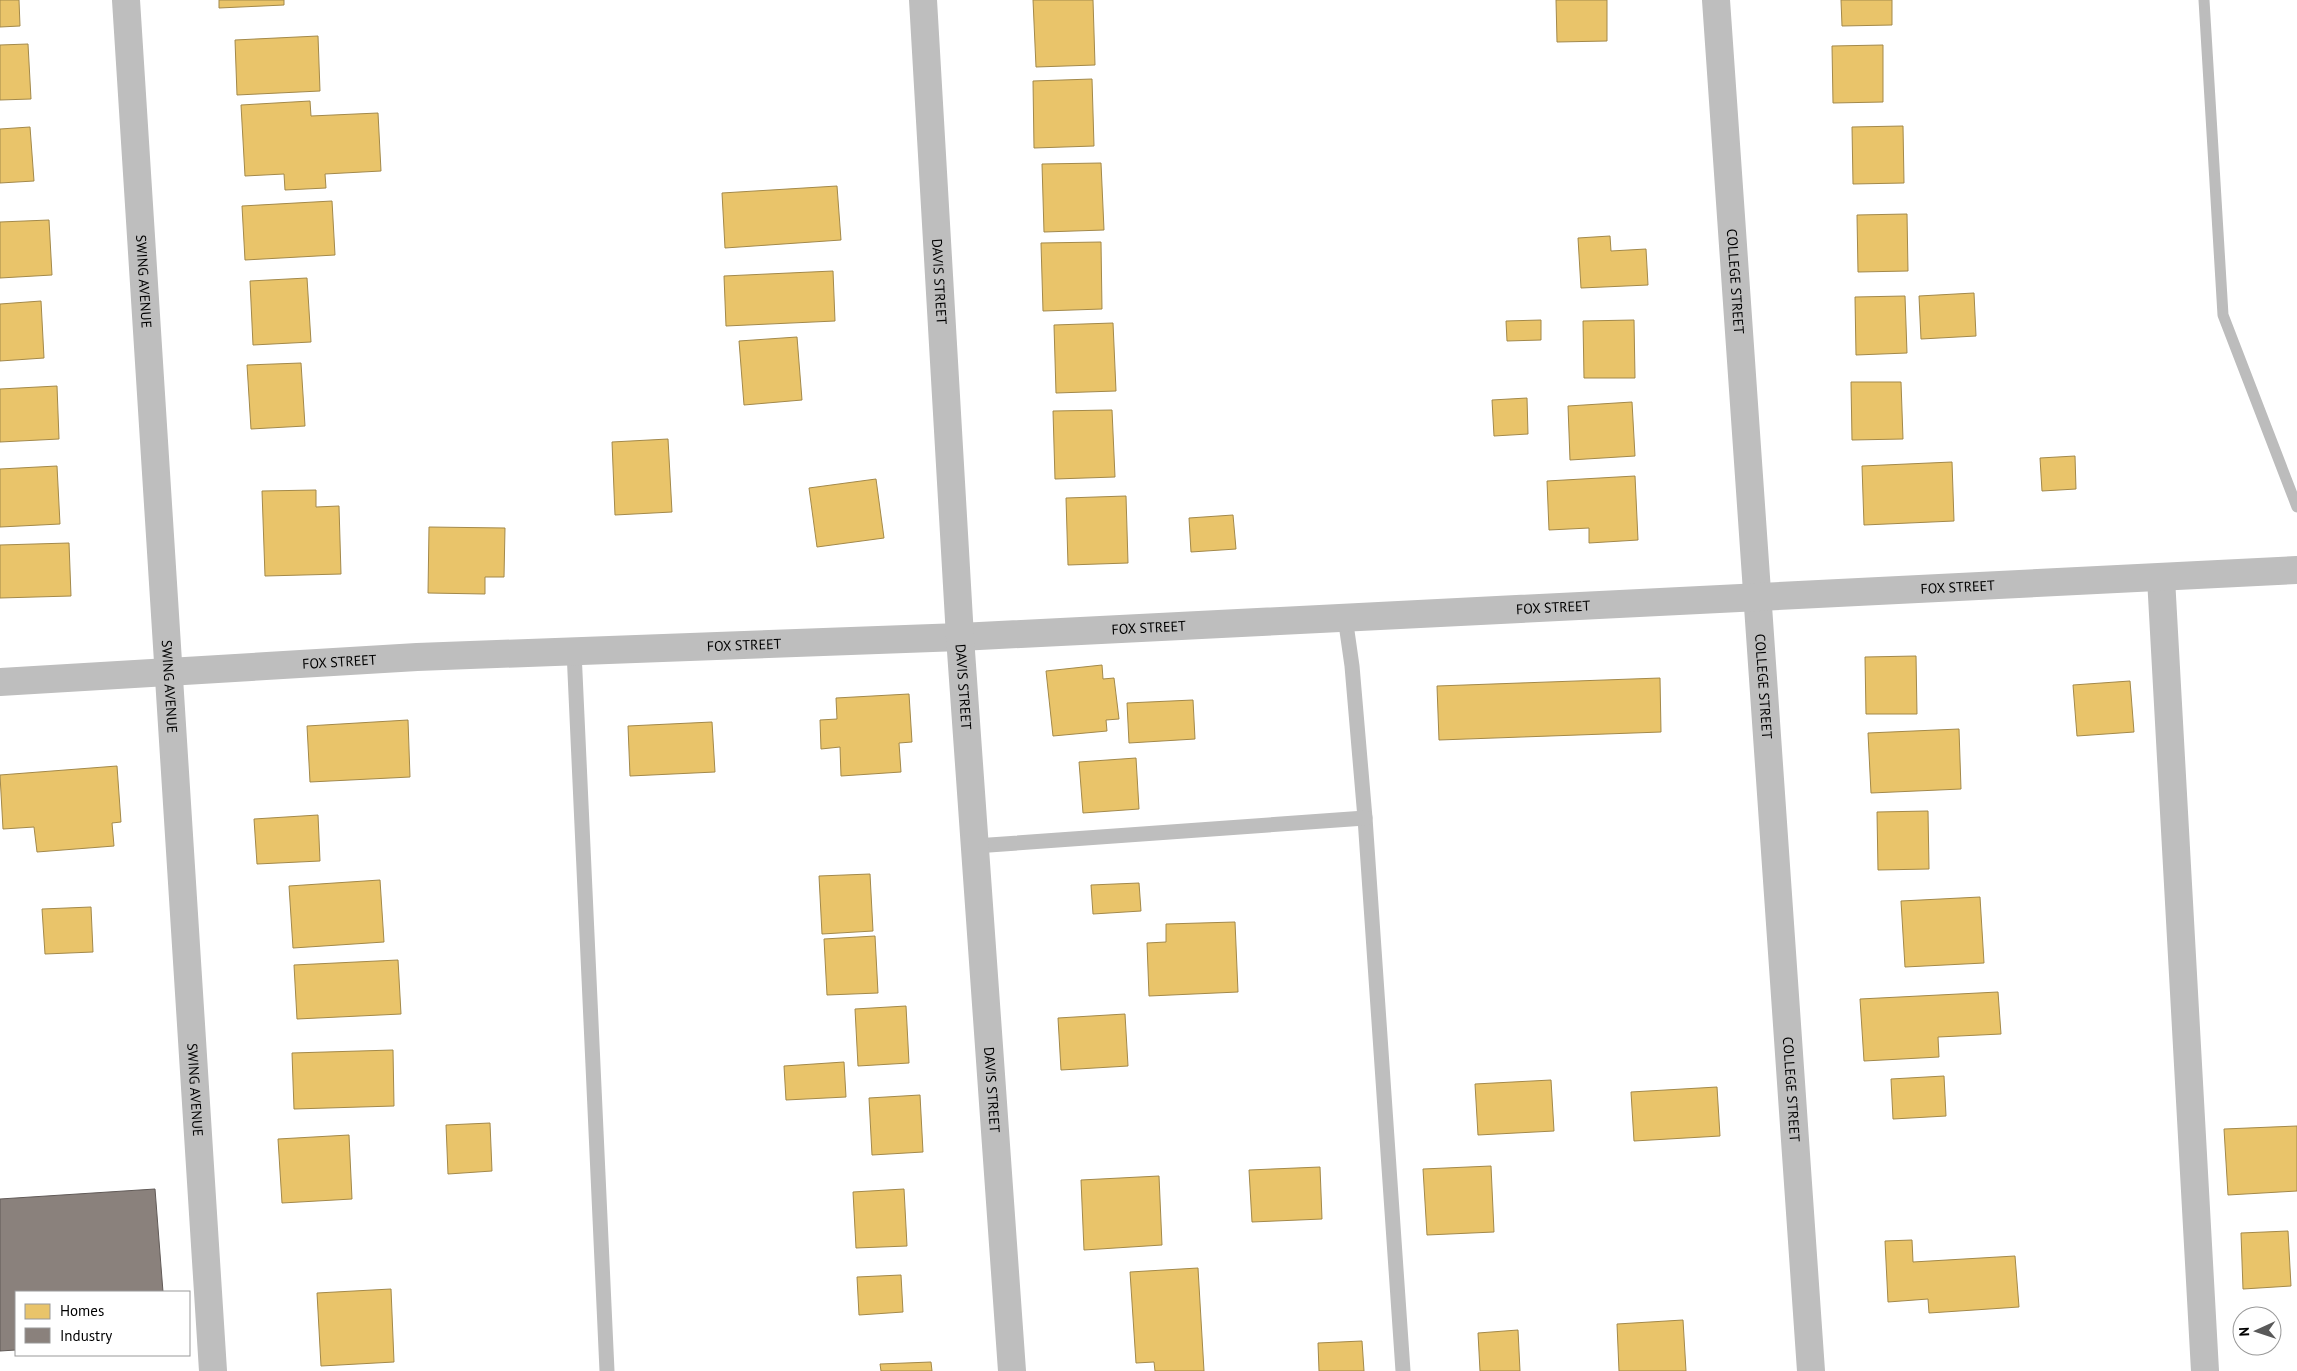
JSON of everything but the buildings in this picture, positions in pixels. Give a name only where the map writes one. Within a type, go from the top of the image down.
[{"type":"street","name":"SWING AVENUE","points":[[126,0],[213,1371]]},
{"type":"street","name":"DAVIS STREET","points":[[923,0],[960,637],[1012,1371]]},
{"type":"street","name":"COLLEGE STREET","points":[[1716,0],[1811,1371]]},
{"type":"street","name":"FOX STREET","points":[[0,682],[417,657],[960,637],[2297,570]]},
{"type":"street","points":[[2161,578],[2205,1371]]},
{"type":"lane","points":[[1345,617],[1352,666],[1365,818],[1403,1371]]},
{"type":"lane","points":[[574,651],[606,1371]]},
{"type":"lane","points":[[975,846],[1365,818]]},
{"type":"waterway","points":[[2204,0],[2223,315],[2297,507]]}]
